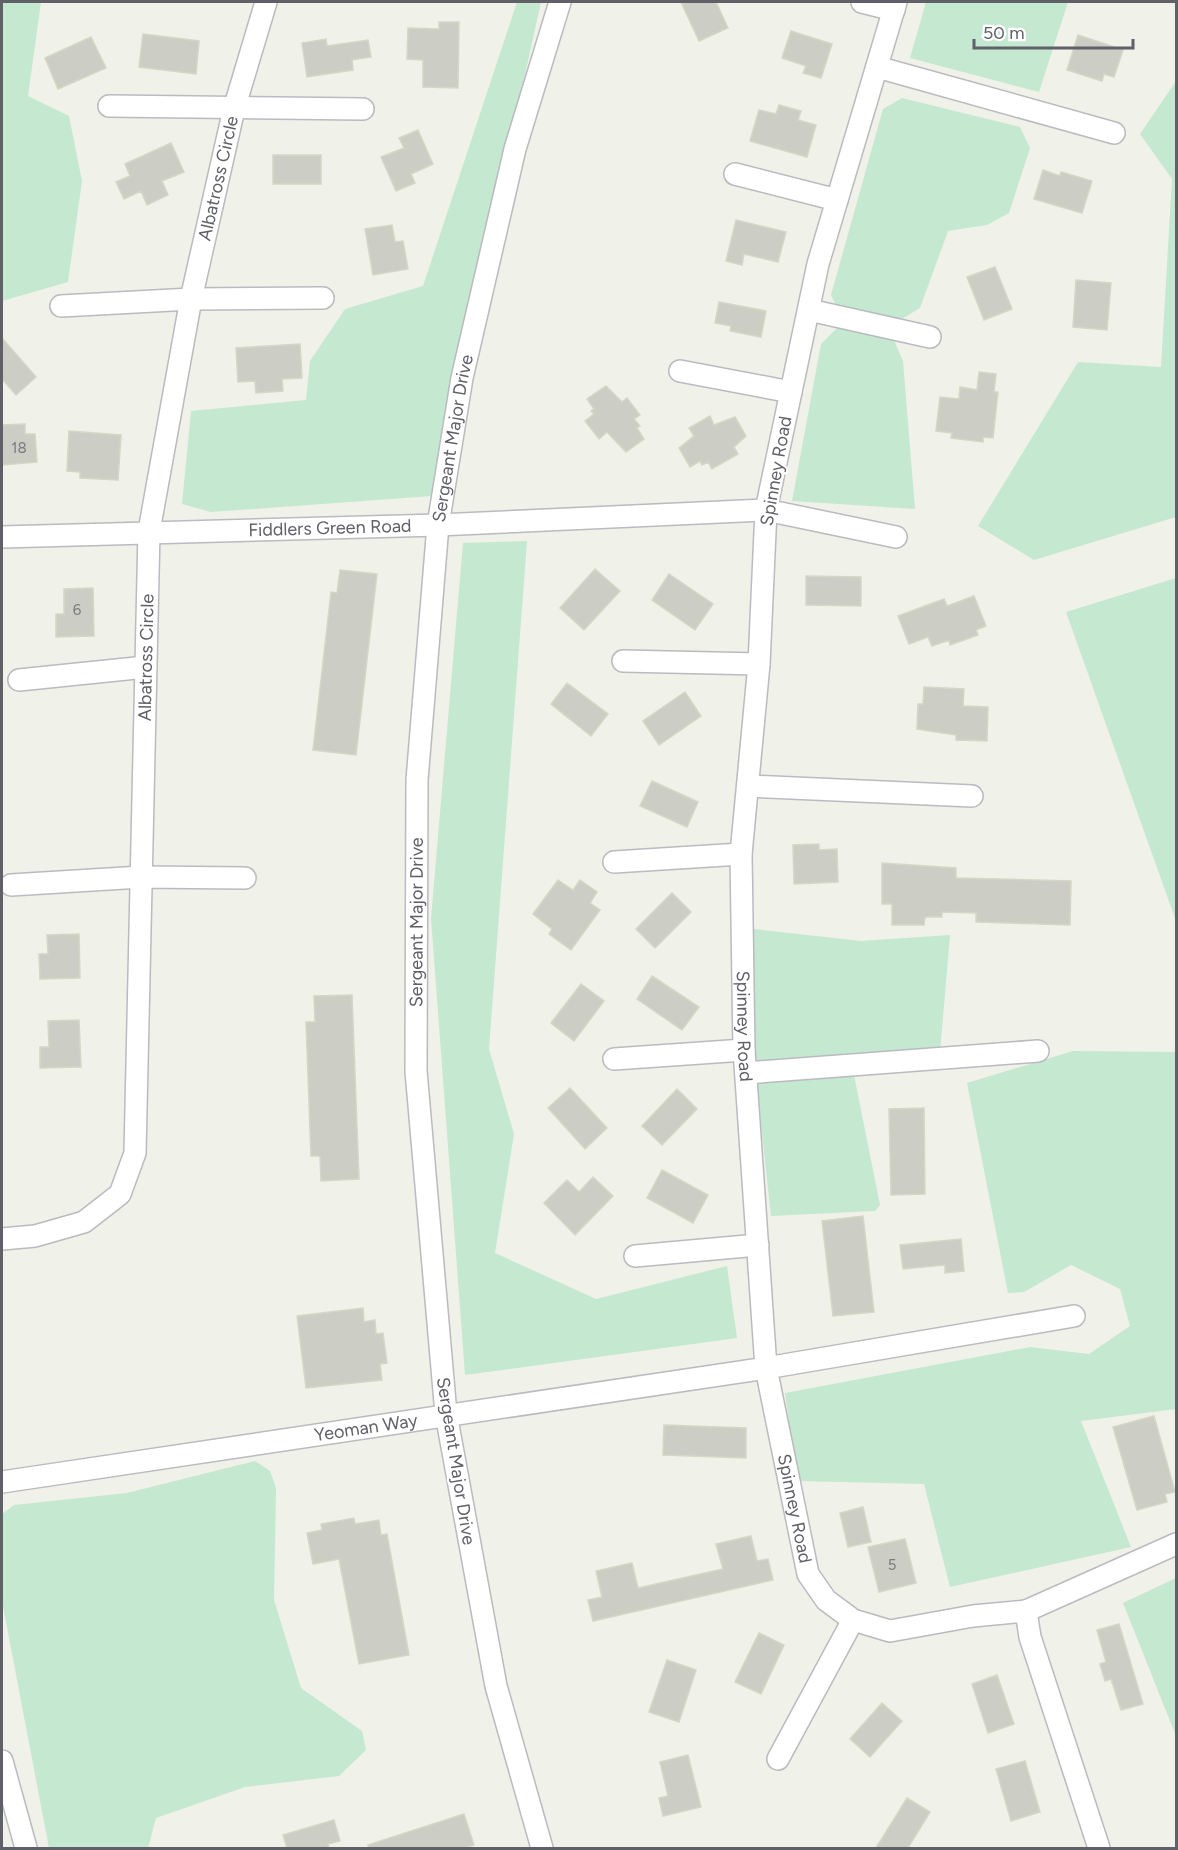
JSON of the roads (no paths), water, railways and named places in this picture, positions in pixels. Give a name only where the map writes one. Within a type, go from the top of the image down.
[{"type":"street","name":"Albatross Circle","points":[[2,1239],[35,1236],[84,1222],[120,1194],[135,1153],[148,531],[191,299],[234,109],[266,2]]},
{"type":"street","name":"Sergeant Major Drive","points":[[542,1848],[496,1686],[446,1414],[416,1071],[417,780],[438,525],[462,378],[514,149],[560,2]]},
{"type":"street","points":[[862,2],[895,6]]},
{"type":"street","name":"Spinney Road","points":[[895,6],[818,264],[766,510],[759,664],[741,854],[744,1050],[766,1368],[808,1574],[826,1600],[853,1620],[890,1631],[973,1616],[1026,1611],[1176,1544]]},
{"type":"street","points":[[877,67],[1114,134]]},
{"type":"street","points":[[110,106],[363,109]]},
{"type":"street","points":[[735,174],[837,200]]},
{"type":"street","points":[[61,306],[191,299],[323,298]]},
{"type":"street","points":[[808,310],[930,337]]},
{"type":"street","points":[[680,371],[791,392]]},
{"type":"street","name":"Fiddlers Green Road","points":[[2,537],[148,531],[438,525],[766,510],[896,537]]},
{"type":"street","points":[[623,661],[759,664]]},
{"type":"street","points":[[19,680],[146,667]]},
{"type":"street","points":[[748,786],[972,796]]},
{"type":"street","points":[[614,862],[741,854]]},
{"type":"street","points":[[11,885],[141,877],[245,878]]},
{"type":"street","points":[[614,1059],[744,1050]]},
{"type":"street","points":[[746,1073],[1038,1051]]},
{"type":"street","points":[[635,1256],[758,1245]]},
{"type":"street","name":"Yeoman Way","points":[[2,1482],[766,1368],[1074,1316]]},
{"type":"street","points":[[1026,1611],[1030,1637],[1100,1848]]},
{"type":"street","points":[[778,1759],[853,1620]]},
{"type":"street","points":[[2,1761],[26,1848]]}]
